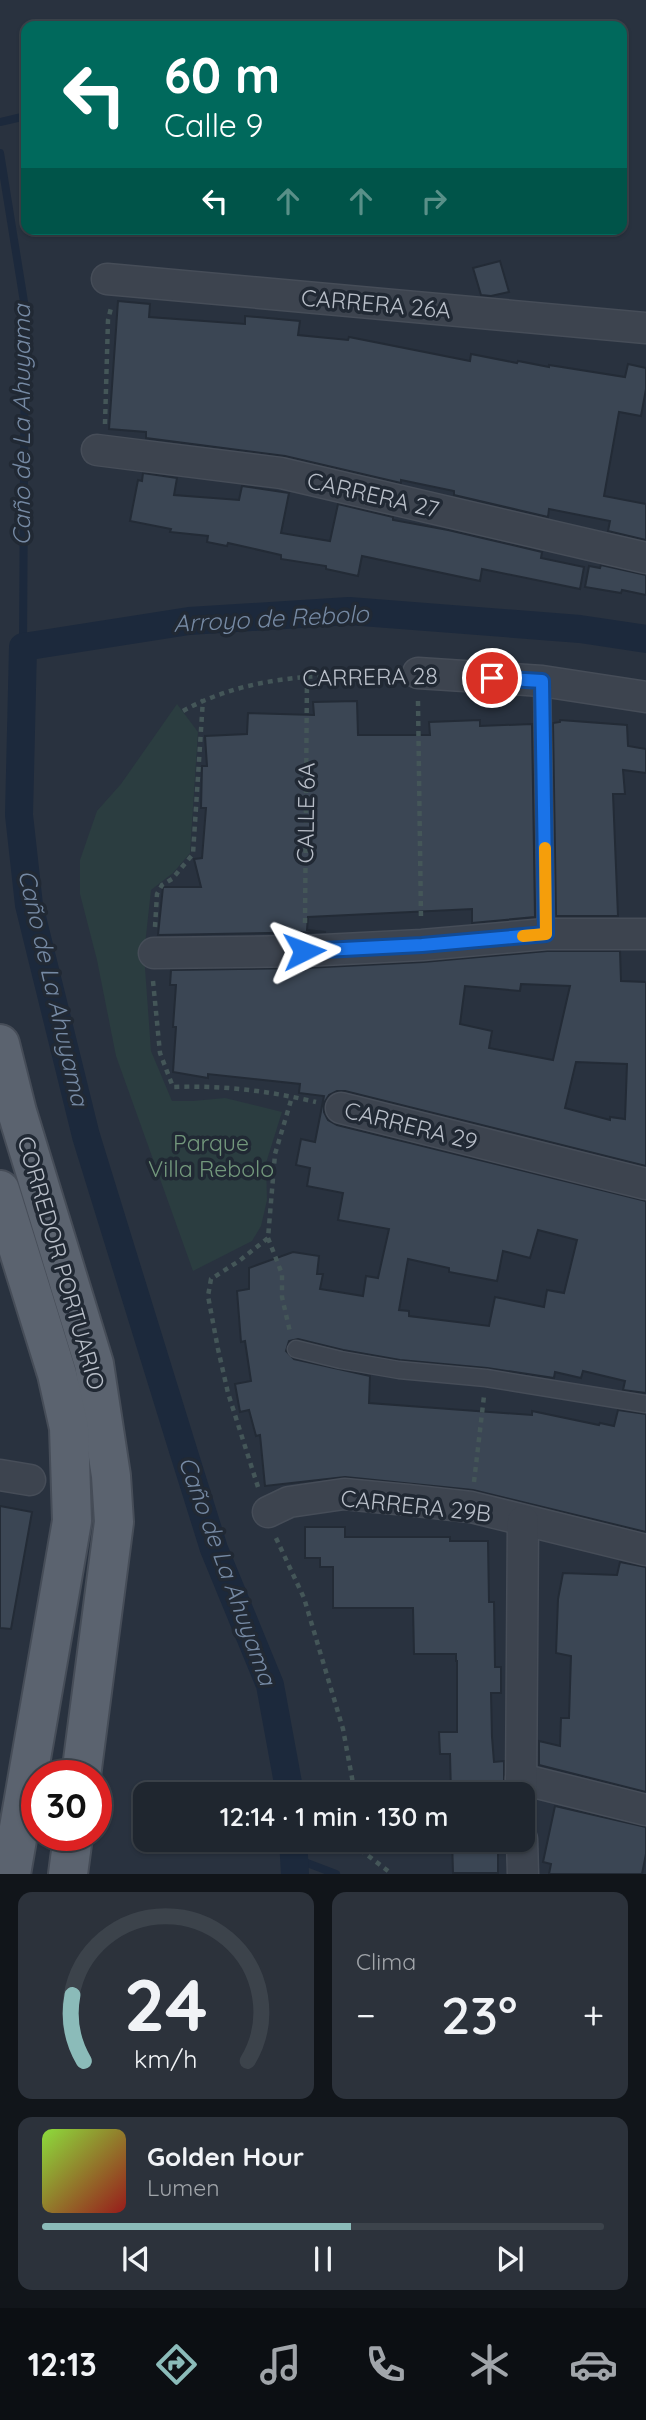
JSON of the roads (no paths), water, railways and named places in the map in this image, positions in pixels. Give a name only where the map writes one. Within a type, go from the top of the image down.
[{"type":"main road","name":"CORREDOR PORTUARIO","points":[[0,1044],[17,1112],[94,1364],[111,1476],[114,1522],[83,1760]]},
{"type":"main road","name":"CORREDOR PORTUARIO","points":[[0,1190],[57,1374],[69,1428],[72,1475],[72,1521],[11,1874]]},
{"type":"main road","points":[[68,1874],[71,1851]]},
{"type":"street","name":"CARRERA 26A","points":[[112,280],[646,328]]},
{"type":"street","name":"CARRERA 27","points":[[107,451],[281,473],[646,558]]},
{"type":"street","name":"CARRERA 28","points":[[418,673],[542,681],[646,697]]},
{"type":"street","points":[[154,953],[304,951],[422,945],[546,934],[646,934]]},
{"type":"street","name":"CARRERA 29","points":[[341,1108],[646,1184]]},
{"type":"street","points":[[0,1475],[30,1480]]},
{"type":"street","name":"CARRERA 29B","points":[[268,1511],[289,1502],[344,1494],[471,1507],[646,1550]]},
{"type":"street","points":[[521,1782],[523,1521]]},
{"type":"street","points":[[535,1789],[646,1810]]},
{"type":"street","points":[[522,1852],[523,1874]]},
{"type":"lane","points":[[542,681],[546,934]]},
{"type":"lane","points":[[296,1349],[399,1370],[486,1378],[646,1405]]},
{"type":"waterway","points":[[0,122],[21,117]]},
{"type":"waterway","name":"Caño de La Ahuyama","points":[[0,153],[25,308],[23,647]]},
{"type":"waterway","name":"Caño de La Ahuyama","points":[[288,1782],[270,1685],[214,1549],[86,1136],[29,905],[19,815],[23,647],[189,621],[349,611],[580,629],[646,639]]},
{"type":"waterway","name":"Caño de La Ahuyama","points":[[294,1852],[295,1874]]},
{"type":"waterway","points":[[294,1858],[336,1874]]},
{"type":"water label","name":"Arroyo de Rebolo","points":[[271,619]]},
{"type":"park label","name":"Parque Villa Rebolo","points":[[211,1156]]}]
